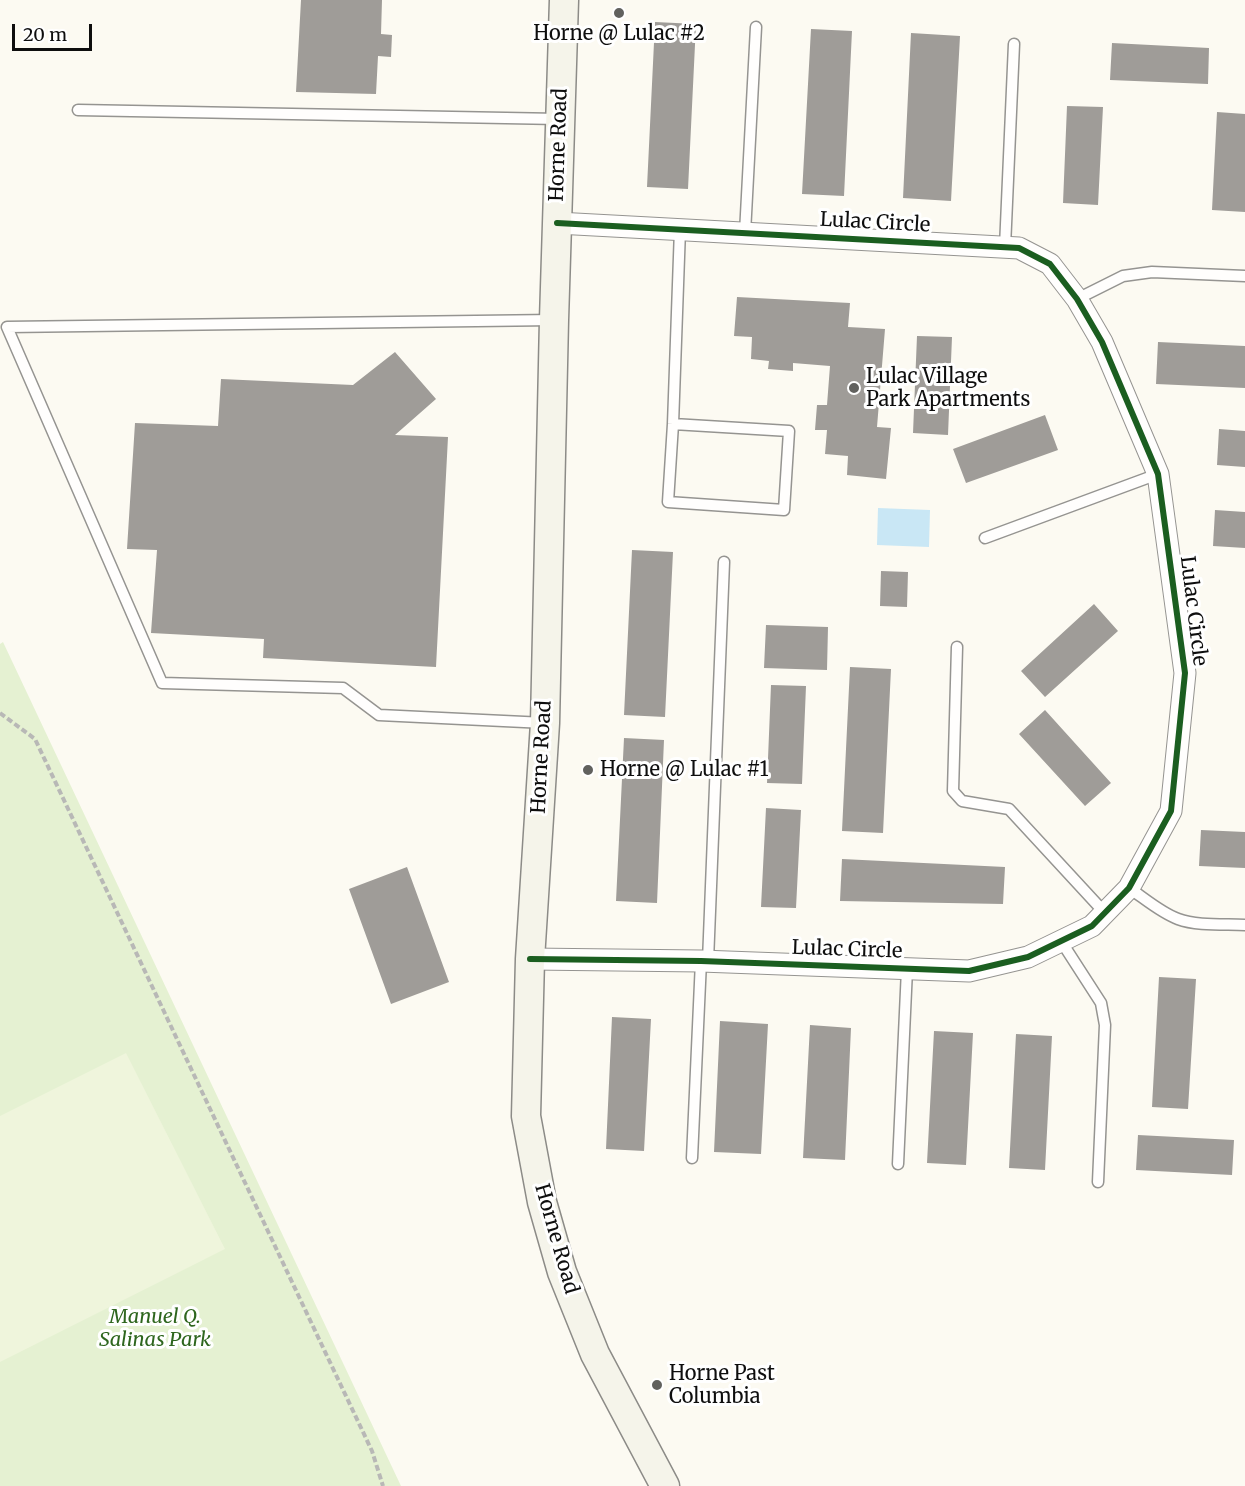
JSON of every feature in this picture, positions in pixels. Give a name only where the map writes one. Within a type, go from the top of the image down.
[{"type":"main road","name":"Horne Road","points":[[564,0],[545,723],[530,959],[526,1116],[542,1202],[562,1272],[595,1354],[665,1486]]},
{"type":"street","name":"Lulac Circle","points":[[530,959],[704,961],[969,971],[1028,957],[1092,926],[1129,888],[1171,811],[1185,673],[1158,474],[1102,342],[1077,299],[1050,264],[1019,248],[557,223]]},
{"type":"lane","points":[[745,233],[756,27]]},
{"type":"lane","points":[[1005,248],[1014,44]]},
{"type":"lane","points":[[78,110],[560,119]]},
{"type":"lane","points":[[673,424],[789,431],[784,510],[668,502],[680,229]]},
{"type":"lane","points":[[1077,299],[1123,276],[1152,272],[1245,276]]},
{"type":"lane","points":[[545,723],[379,715],[343,688],[162,683],[6,327],[554,320]]},
{"type":"lane","points":[[985,538],[1158,474]]},
{"type":"lane","points":[[692,1158],[724,562]]},
{"type":"lane","points":[[957,647],[953,791],[962,801],[1009,809],[1105,913]]},
{"type":"lane","points":[[1129,888],[1178,919],[1204,924],[1245,925]]},
{"type":"lane","points":[[1061,941],[1101,1003],[1105,1025],[1098,1182]]},
{"type":"lane","points":[[898,1164],[907,969]]},
{"type":"path","points":[[0,713],[35,739],[372,1450],[383,1486]]},
{"type":"green space","name":"Manuel Q. Salinas Park","points":[[3,642],[401,1486],[0,1486],[0,644]]},
{"type":"green space","points":[[126,1053],[225,1249],[0,1362],[0,1116]]},
{"type":"water","points":[[878,508],[930,510],[929,547],[877,545]]},
{"type":"building","points":[[301,0],[382,0],[381,34],[392,35],[391,57],[378,56],[376,94],[296,92]]},
{"type":"building","points":[[655,22],[696,24],[688,189],[647,187]]},
{"type":"building","points":[[811,29],[852,31],[844,196],[802,194]]},
{"type":"building","points":[[911,33],[960,36],[951,201],[903,198]]},
{"type":"building","points":[[1112,43],[1209,48],[1208,84],[1110,80]]},
{"type":"building","points":[[1067,106],[1103,107],[1098,205],[1063,203]]},
{"type":"building","points":[[1217,112],[1245,114],[1245,212],[1212,210]]},
{"type":"building","name":"Lulac Village Park Apartments","points":[[737,297],[850,303],[848,327],[885,329],[877,427],[891,428],[886,479],[847,475],[848,456],[825,454],[827,430],[815,430],[817,405],[827,405],[830,366],[793,363],[793,371],[768,369],[769,361],[751,359],[752,337],[734,336]]},
{"type":"building","points":[[917,336],[952,337],[948,435],[913,433]]},
{"type":"building","points":[[1158,342],[1245,346],[1245,388],[1156,384]]},
{"type":"building","points":[[395,352],[436,399],[395,435],[448,437],[436,667],[263,658],[264,639],[151,633],[157,550],[127,549],[135,423],[218,426],[221,379],[353,385]]},
{"type":"building","points":[[1045,415],[1058,450],[966,483],[953,449]]},
{"type":"building","points":[[1219,429],[1245,431],[1245,467],[1217,465]]},
{"type":"building","points":[[1215,510],[1245,512],[1245,548],[1213,546]]},
{"type":"building","points":[[632,550],[673,552],[665,717],[624,715]]},
{"type":"building","points":[[881,571],[908,572],[907,607],[880,606]]},
{"type":"building","points":[[1094,604],[1118,631],[1045,697],[1021,671]]},
{"type":"building","points":[[766,625],[828,627],[827,670],[764,668]]},
{"type":"building","points":[[850,667],[891,669],[883,833],[842,831]]},
{"type":"building","points":[[771,685],[806,686],[802,784],[767,783]]},
{"type":"building","points":[[1045,710],[1111,783],[1085,806],[1019,734]]},
{"type":"building","points":[[624,738],[664,740],[657,903],[616,901]]},
{"type":"building","points":[[766,808],[801,810],[796,908],[761,907]]},
{"type":"building","points":[[1201,830],[1245,832],[1245,868],[1199,866]]},
{"type":"building","points":[[842,859],[1005,867],[1003,904],[840,901]]},
{"type":"building","points":[[407,867],[449,982],[391,1004],[349,889]]},
{"type":"building","points":[[1159,977],[1196,979],[1188,1109],[1152,1107]]},
{"type":"building","points":[[612,1017],[651,1019],[644,1151],[606,1149]]},
{"type":"building","points":[[720,1021],[768,1024],[761,1154],[714,1152]]},
{"type":"building","points":[[810,1025],[851,1028],[845,1160],[803,1158]]},
{"type":"building","points":[[934,1031],[973,1033],[966,1165],[927,1163]]},
{"type":"building","points":[[1016,1034],[1052,1036],[1045,1170],[1009,1168]]},
{"type":"building","points":[[1138,1135],[1234,1140],[1232,1175],[1136,1170]]},
{"type":"cycle path","points":[[530,959],[701,961],[969,971],[1028,957],[1092,926],[1129,888],[1171,811],[1185,673],[1158,474],[1102,342],[1077,299],[1050,264],[1019,248],[557,223]]},
{"type":"place","name":"Horne @ Lulac #2","points":[[619,13]]},
{"type":"place","name":"Lulac Village Park Apartments","points":[[854,388]]},
{"type":"place","name":"Horne @ Lulac #1","points":[[588,770]]},
{"type":"place","name":"Horne Past Columbia","points":[[657,1385]]}]
